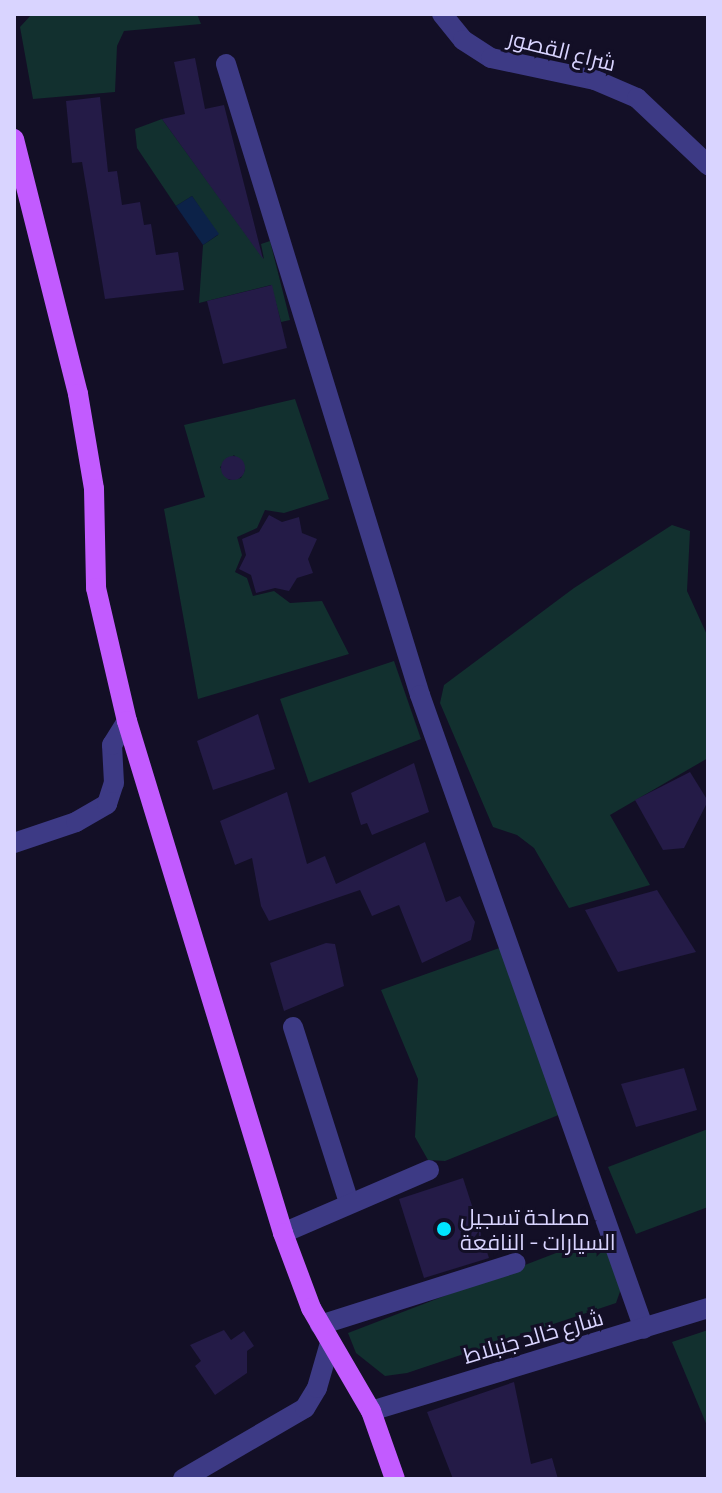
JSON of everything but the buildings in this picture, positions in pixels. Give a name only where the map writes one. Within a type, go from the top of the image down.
[{"type":"main road","points":[[14,139],[78,394],[94,489],[96,588],[127,721],[283,1233],[320,1325],[371,1411],[395,1479]]},
{"type":"street","name":"شراع القصور","points":[[442,14],[463,40],[491,58],[595,80],[637,98],[708,165]]},
{"type":"street","points":[[226,64],[420,695],[644,1329]]},
{"type":"street","points":[[14,843],[76,822],[107,804],[114,783],[112,745],[127,721]]},
{"type":"street","points":[[293,1027],[349,1202]]},
{"type":"street","points":[[283,1233],[429,1170]]},
{"type":"street","points":[[320,1325],[515,1263]]},
{"type":"street","name":"شارع خالد جنبلاط","points":[[371,1411],[708,1308]]},
{"type":"street","points":[[183,1479],[305,1408],[321,1379],[330,1343]]},
{"type":"green space","points":[[32,14],[197,14],[201,24],[124,31],[117,46],[115,92],[33,99],[20,27]]},
{"type":"green space","points":[[162,119],[264,259],[261,244],[270,241],[290,320],[281,322],[271,285],[199,303],[203,245],[218,235],[192,196],[176,206],[137,148],[135,129]]},
{"type":"green space","points":[[295,399],[329,499],[284,513],[265,510],[257,528],[237,537],[242,555],[235,572],[247,578],[253,596],[274,591],[290,603],[322,601],[349,654],[198,699],[164,509],[205,497],[184,425]],"holes":[[[234,455],[245,470],[241,478],[229,480],[220,467]]]},
{"type":"green space","points":[[672,525],[690,531],[687,591],[708,637],[708,758],[610,815],[650,885],[569,908],[534,848],[517,835],[493,827],[440,703],[444,685],[574,588]]},
{"type":"green space","points":[[394,661],[421,739],[309,783],[280,699]]},
{"type":"green space","points":[[505,946],[561,1114],[445,1161],[428,1160],[415,1137],[418,1079],[381,990]]},
{"type":"green space","points":[[708,1129],[708,1207],[636,1234],[608,1167]]},
{"type":"green space","points":[[608,1233],[623,1283],[616,1303],[407,1373],[385,1376],[356,1353],[348,1333]]},
{"type":"green space","points":[[708,1330],[708,1428],[672,1342]]},
{"type":"water","points":[[192,196],[219,234],[203,245],[176,206]]},
{"type":"place","name":"مصلحة تسجيل السيارات - النافعة","points":[[444,1229]]}]
